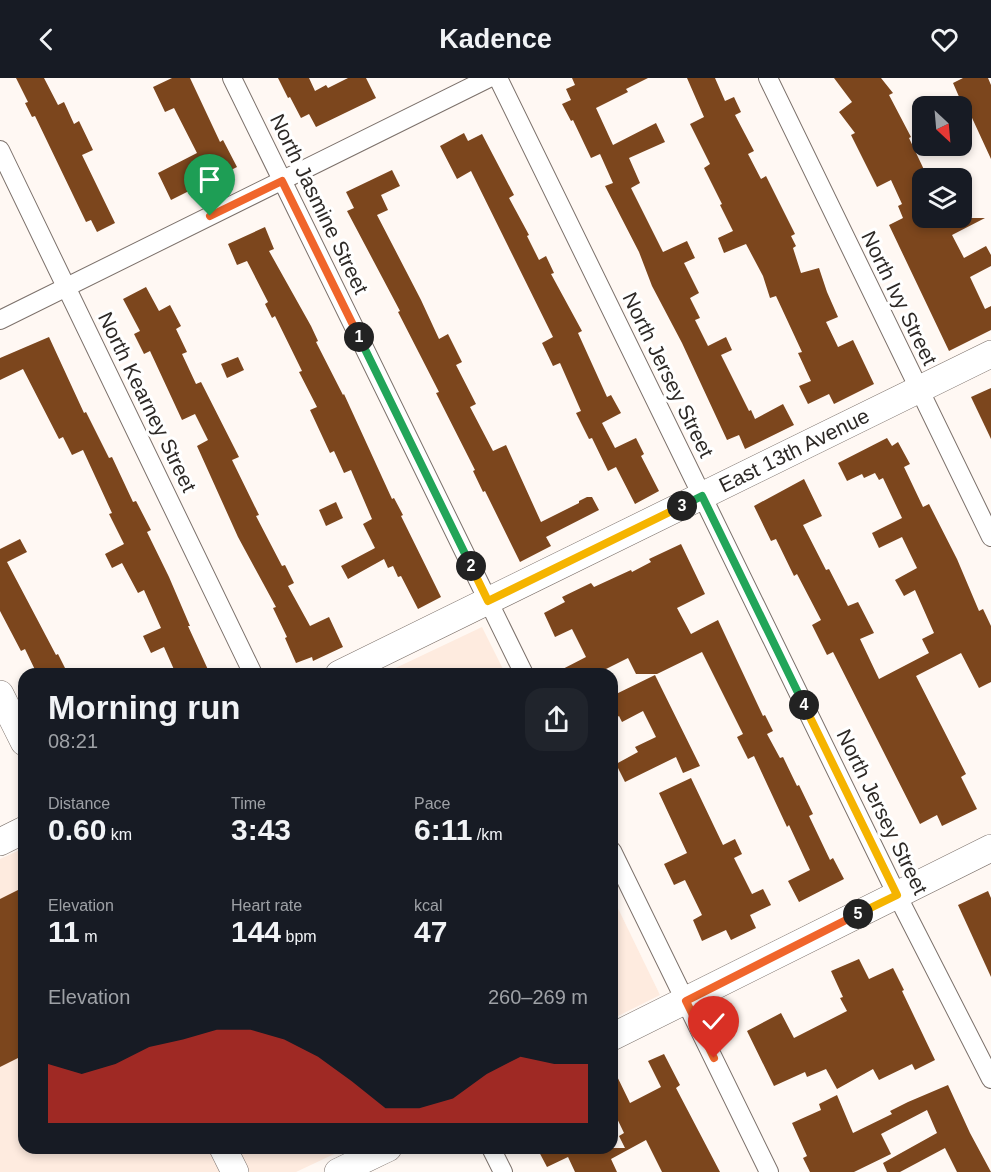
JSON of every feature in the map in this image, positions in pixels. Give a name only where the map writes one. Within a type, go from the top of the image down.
[{"type":"main road","name":"East 13th Avenue","points":[[351,668],[991,354]]},
{"type":"main road","points":[[0,694],[18,730]]},
{"type":"main road","points":[[0,842],[18,833]]},
{"type":"main road","points":[[618,1034],[991,848]]},
{"type":"main road","points":[[226,1154],[235,1172]]},
{"type":"main road","points":[[338,1172],[376,1154]]},
{"type":"street","name":"North Jasmine Street","points":[[232,78],[521,668]]},
{"type":"street","points":[[0,320],[489,78]]},
{"type":"street","name":"North Jersey Street","points":[[498,78],[897,895],[991,1079]]},
{"type":"street","name":"North Ivy Street","points":[[768,78],[991,537]]},
{"type":"street","name":"North Kearney Street","points":[[0,150],[251,668]]},
{"type":"street","points":[[618,863],[769,1172]]},
{"type":"street","points":[[494,1154],[503,1172]]},
{"type":"shaded area","points":[[482,627],[502,668],[396,668]]},
{"type":"shaded area","points":[[18,851],[18,1154],[334,1154],[296,1172],[0,1172],[0,859]]},
{"type":"shaded area","points":[[618,908],[660,995],[618,1016]]},
{"type":"building","points":[[16,78],[44,78],[58,105],[64,102],[74,124],[79,121],[93,150],[82,155],[115,223],[97,232],[91,220],[86,222],[35,116],[32,117],[25,103],[28,102]]},
{"type":"building","points":[[172,78],[190,78],[220,142],[223,140],[237,167],[171,200],[158,173],[197,153],[174,108],[165,112],[153,87]]},
{"type":"building","points":[[278,78],[309,78],[315,91],[326,85],[328,88],[348,78],[366,78],[376,98],[316,127],[309,114],[301,118]]},
{"type":"building","points":[[572,78],[648,78],[626,89],[628,92],[596,108],[613,145],[656,123],[665,142],[629,158],[640,183],[631,188],[663,252],[687,241],[695,258],[684,263],[699,293],[690,298],[700,318],[695,320],[708,346],[726,337],[732,350],[721,355],[749,411],[751,410],[755,419],[783,404],[794,425],[745,449],[739,435],[727,440],[682,343],[652,286],[639,252],[605,186],[613,183],[600,154],[591,158],[573,120],[571,121],[562,104],[571,100],[566,89],[575,85]]},
{"type":"building","points":[[687,78],[715,78],[725,101],[734,97],[741,112],[735,115],[754,151],[748,154],[761,179],[766,176],[795,234],[791,236],[796,246],[793,248],[801,273],[819,268],[838,317],[826,322],[838,347],[853,340],[874,384],[834,404],[829,394],[808,404],[799,386],[811,381],[798,353],[802,352],[776,296],[770,298],[763,276],[746,244],[724,253],[718,238],[733,231],[704,168],[710,164],[690,124],[704,117]]},
{"type":"building","points":[[834,78],[881,78],[893,93],[889,95],[911,137],[909,138],[912,144],[912,156],[918,156],[923,168],[912,168],[912,228],[966,228],[952,235],[964,258],[986,246],[991,255],[991,266],[970,277],[985,309],[991,306],[991,330],[949,351],[889,225],[903,218],[898,206],[902,204],[891,180],[877,187],[851,135],[855,133],[839,112],[852,102]]},
{"type":"building","points":[[963,78],[988,78],[991,85],[991,159],[972,118],[972,96],[959,96],[953,83]]},
{"type":"building","points":[[464,133],[468,141],[482,134],[514,195],[509,198],[529,235],[527,236],[539,260],[546,256],[554,273],[551,274],[582,331],[578,333],[607,397],[611,395],[621,413],[602,423],[615,448],[636,438],[644,454],[641,456],[659,491],[635,504],[616,467],[608,471],[592,438],[589,439],[576,413],[581,411],[560,363],[553,366],[542,343],[553,337],[471,171],[457,179],[440,146]]},
{"type":"building","points":[[392,170],[400,186],[381,195],[388,210],[377,215],[439,339],[448,334],[462,362],[456,365],[476,404],[470,407],[493,451],[506,445],[541,522],[587,497],[592,497],[599,510],[546,537],[551,546],[520,562],[485,491],[483,492],[473,471],[475,470],[436,393],[439,392],[398,312],[400,311],[347,211],[354,208],[346,192]]},
{"type":"building","points":[[972,218],[985,218],[972,225]]},
{"type":"building","points":[[265,227],[274,249],[269,251],[311,326],[318,341],[316,342],[344,394],[392,499],[394,498],[403,515],[401,516],[441,597],[418,609],[401,576],[398,577],[393,566],[388,568],[384,559],[348,579],[341,566],[375,548],[363,524],[372,519],[351,470],[344,473],[334,451],[330,453],[310,410],[317,407],[299,372],[302,371],[275,316],[272,318],[265,304],[268,302],[247,261],[237,265],[228,244]]},
{"type":"building","points":[[146,287],[159,311],[170,305],[181,326],[176,329],[187,352],[182,354],[196,384],[201,382],[239,457],[232,460],[259,515],[256,516],[282,566],[285,565],[294,583],[288,586],[310,626],[329,617],[343,647],[313,661],[312,657],[296,663],[273,608],[276,607],[238,537],[197,446],[208,440],[195,414],[182,420],[150,351],[144,354],[134,334],[140,331],[123,299]]},
{"type":"building","points":[[49,337],[84,413],[86,412],[109,458],[112,457],[133,502],[136,501],[151,530],[147,532],[169,577],[207,668],[173,668],[164,647],[151,653],[143,636],[161,628],[144,590],[138,593],[122,563],[112,568],[105,554],[124,544],[83,450],[72,455],[63,437],[59,439],[23,369],[0,380],[0,358]]},
{"type":"building","points":[[238,357],[244,370],[227,378],[221,364]]},
{"type":"building","points":[[991,388],[991,439],[971,397]]},
{"type":"building","points":[[887,438],[892,446],[898,442],[910,464],[904,467],[923,507],[929,504],[957,559],[979,611],[983,609],[991,626],[991,682],[979,688],[961,653],[916,676],[966,774],[961,777],[977,809],[942,826],[937,815],[920,824],[833,652],[827,655],[812,625],[821,620],[797,574],[794,576],[776,539],[771,541],[754,506],[804,479],[822,516],[803,525],[848,606],[858,602],[874,633],[860,639],[879,679],[929,653],[922,639],[934,633],[915,590],[904,596],[895,580],[917,568],[902,537],[879,548],[872,533],[902,518],[883,478],[879,480],[875,473],[864,478],[862,474],[847,481],[838,463]]},
{"type":"building","points":[[336,502],[343,518],[326,526],[319,510]]},
{"type":"building","points":[[20,539],[27,552],[7,562],[65,668],[34,668],[25,649],[21,651],[0,611],[0,549]]},
{"type":"building","points":[[681,544],[705,594],[677,608],[691,634],[718,620],[763,716],[765,715],[773,731],[767,734],[780,758],[783,757],[797,786],[799,785],[813,814],[809,816],[830,860],[833,858],[844,879],[799,902],[788,881],[810,870],[754,756],[748,759],[737,737],[743,734],[702,652],[657,674],[636,674],[628,658],[608,668],[565,668],[586,657],[572,629],[555,637],[544,613],[565,602],[562,597],[591,583],[594,587],[631,570],[632,572],[651,562],[649,559]]},
{"type":"building","points":[[655,675],[700,766],[683,773],[676,757],[625,782],[618,763],[638,752],[635,747],[656,737],[643,711],[622,722],[618,717],[618,693]]},
{"type":"building","points":[[691,778],[723,845],[735,839],[742,854],[734,858],[752,894],[763,889],[771,905],[750,915],[756,928],[731,940],[726,930],[702,941],[693,920],[702,915],[685,880],[674,885],[664,864],[687,853],[659,793]]},
{"type":"building","points":[[18,890],[18,1058],[0,1067],[0,899]]},
{"type":"building","points":[[988,891],[991,898],[991,977],[958,905]]},
{"type":"building","points":[[859,959],[869,979],[893,968],[935,1060],[915,1070],[912,1064],[879,1080],[873,1069],[837,1089],[826,1069],[807,1077],[805,1072],[774,1086],[747,1031],[781,1013],[794,1038],[847,1011],[831,971]]},
{"type":"building","points":[[664,1054],[680,1085],[676,1088],[720,1172],[662,1172],[646,1140],[611,1159],[617,1172],[575,1172],[568,1157],[547,1167],[540,1154],[618,1154],[618,1148],[625,1148],[619,1136],[624,1133],[618,1120],[618,1078],[630,1103],[661,1087],[648,1061]]},
{"type":"building","points":[[948,1085],[991,1172],[957,1172],[945,1148],[900,1172],[887,1172],[883,1163],[937,1133],[927,1110],[881,1134],[891,1154],[854,1172],[810,1172],[803,1158],[807,1156],[792,1123],[821,1110],[819,1104],[837,1095],[853,1133],[892,1114],[890,1111]]},
{"type":"route","points":[[210,216],[282,181],[488,601],[702,496],[897,895],[686,1001],[714,1058]]}]
